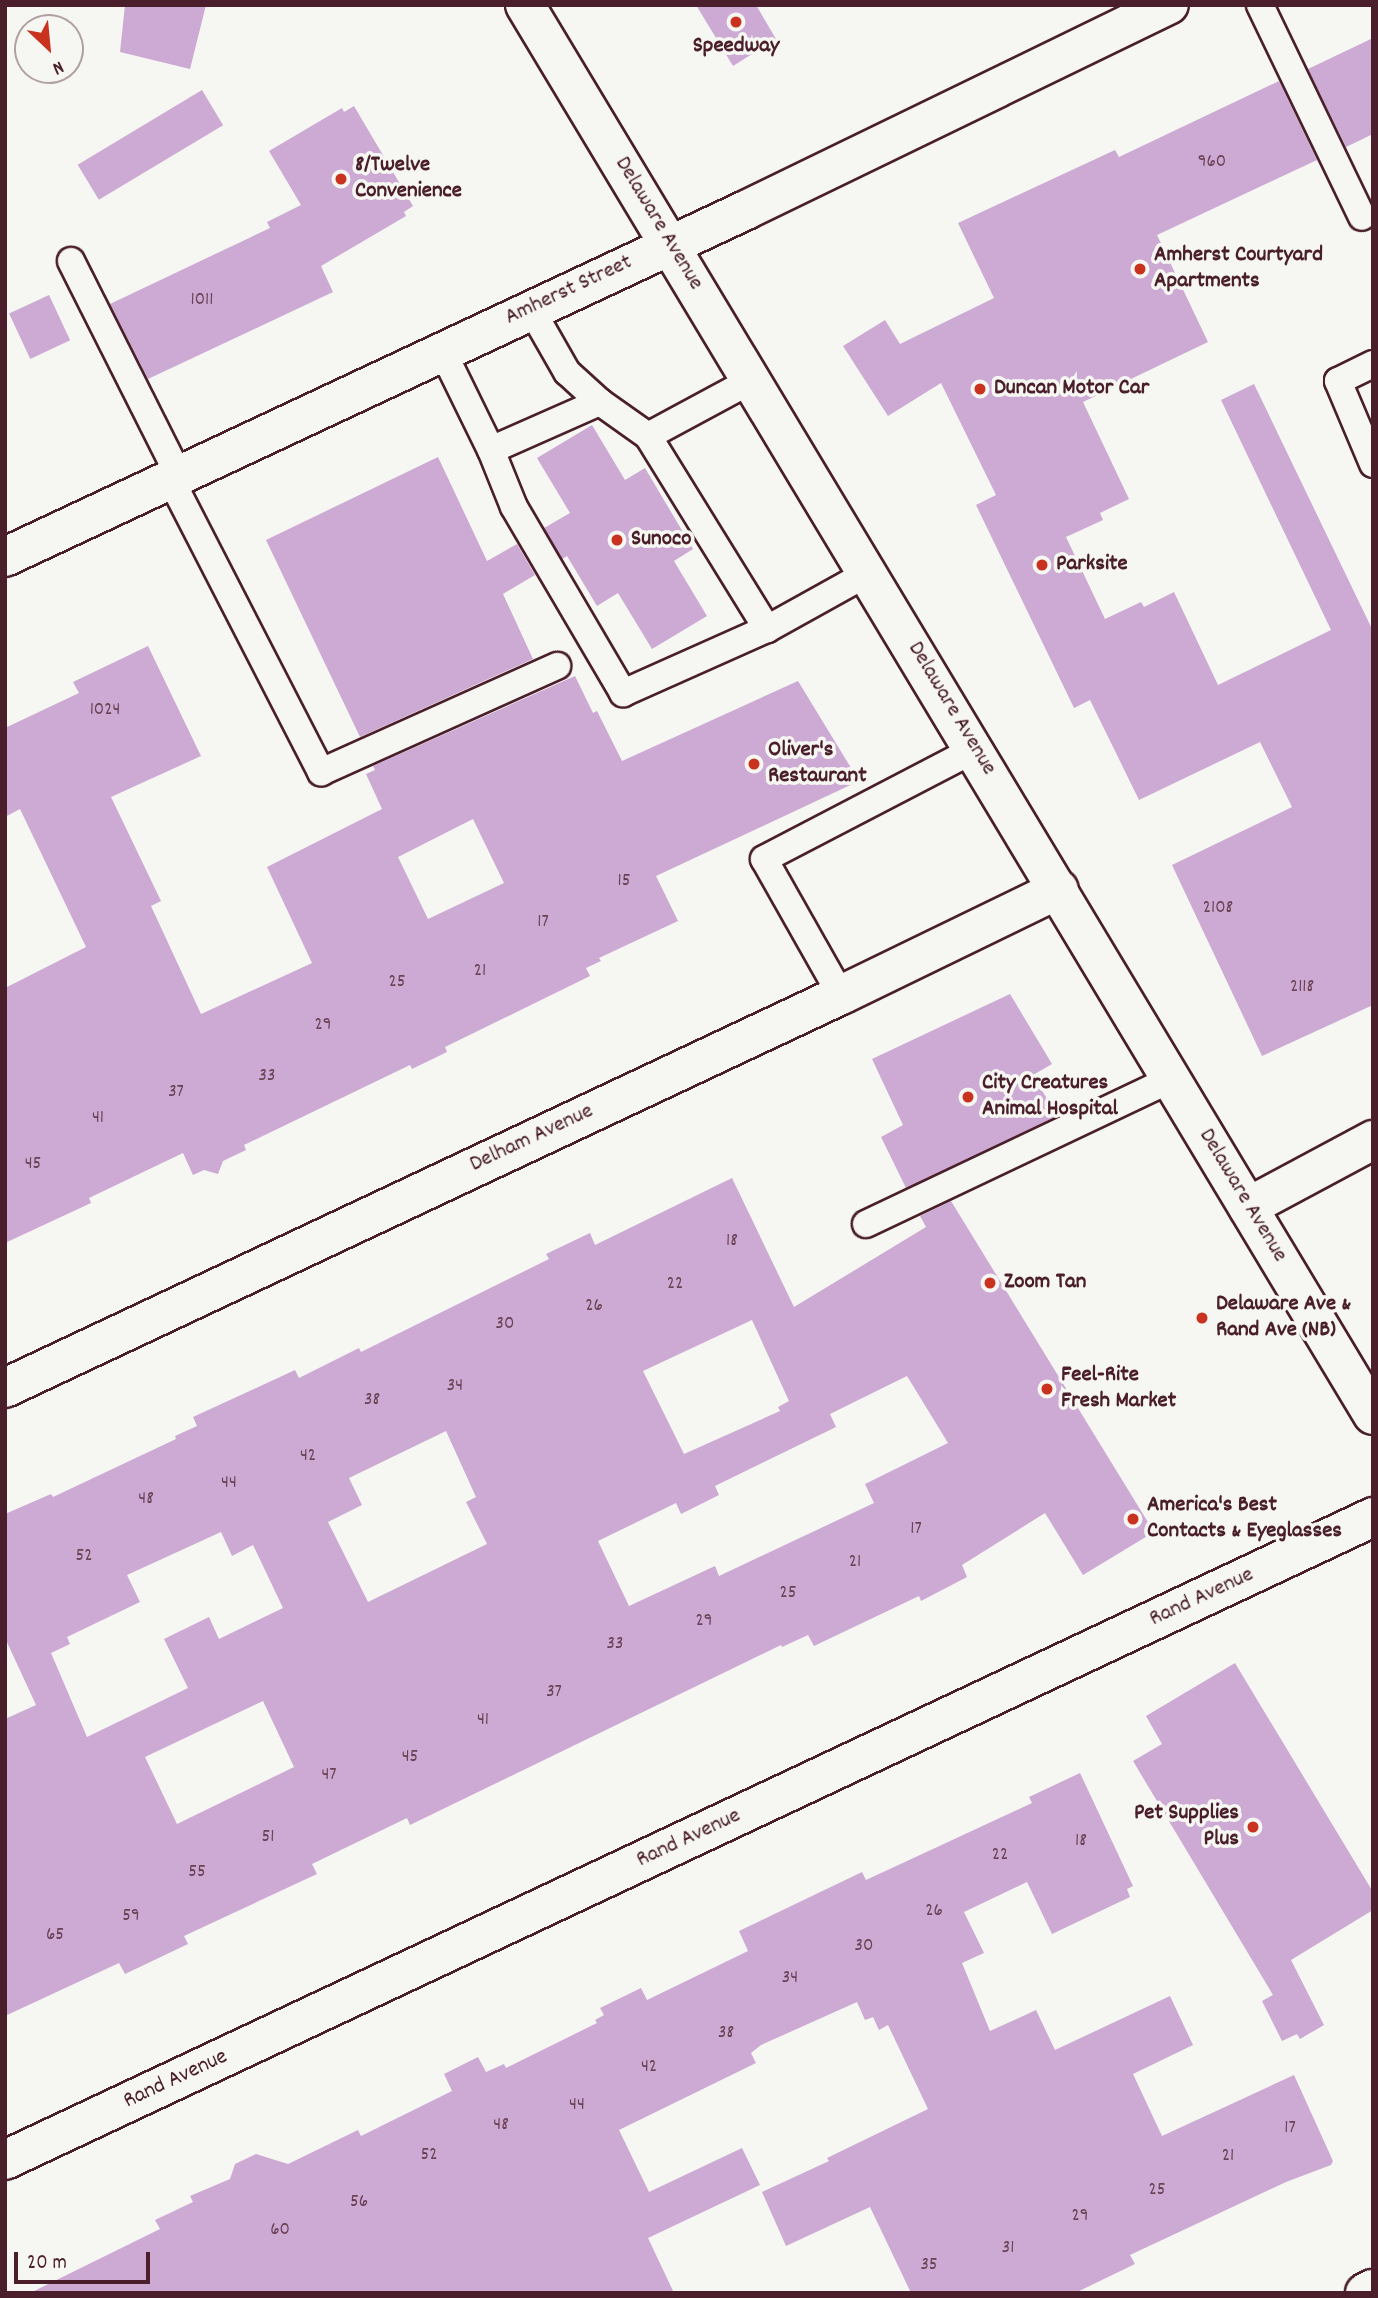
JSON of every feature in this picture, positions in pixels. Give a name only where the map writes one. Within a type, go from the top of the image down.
[{"type":"street","name":"Delaware Avenue","points":[[525,5],[975,749],[1373,1415]]},
{"type":"street","name":"Amherst Street","points":[[5,557],[670,244],[1169,5]]},
{"type":"street","name":"Delham Avenue","points":[[5,1388],[841,995],[1059,889]]},
{"type":"street","points":[[1248,1207],[1373,1140]]},
{"type":"street","name":"Rand Avenue","points":[[5,2160],[1373,1517]]},
{"type":"street","points":[[1365,2293],[1373,2289]]},
{"type":"lane","points":[[1260,5],[1362,217]]},
{"type":"lane","points":[[71,261],[321,772],[557,666]]},
{"type":"lane","points":[[531,309],[567,372],[600,402],[648,436],[767,629]]},
{"type":"lane","points":[[442,350],[491,450],[514,507],[623,693],[767,629],[868,573]]},
{"type":"lane","points":[[1373,364],[1338,381],[1373,464]]},
{"type":"lane","points":[[648,436],[752,380]]},
{"type":"lane","points":[[491,450],[600,402]]},
{"type":"lane","points":[[841,995],[764,859],[975,749]]},
{"type":"lane","points":[[866,1223],[1172,1079]]},
{"type":"building","points":[[125,5],[206,5],[190,69],[120,52]]},
{"type":"building","name":"Speedway","points":[[696,5],[756,5],[776,39],[733,66]]},
{"type":"building","points":[[1373,38],[1373,134],[1346,147],[1308,69]]},
{"type":"building","points":[[1279,81],[1317,160],[1157,235],[1208,342],[1083,402],[1129,499],[1100,513],[1103,520],[1066,537],[1105,619],[1141,602],[1144,607],[1174,592],[1218,685],[1331,630],[1221,400],[1254,384],[1373,631],[1373,1005],[1262,1056],[1172,865],[1292,807],[1260,742],[1139,800],[1090,700],[1074,708],[976,505],[996,495],[941,383],[888,416],[843,346],[885,320],[900,344],[994,298],[958,223],[1115,150],[1119,157]]},
{"type":"building","points":[[202,90],[223,125],[99,200],[78,165]]},
{"type":"building","points":[[354,106],[413,206],[404,212],[406,216],[321,266],[333,292],[148,379],[110,304],[270,228],[267,222],[301,205],[269,151],[342,108],[344,112]]},
{"type":"building","points":[[49,295],[70,340],[30,359],[9,314]]},
{"type":"building","name":"Sunoco","points":[[592,425],[625,480],[645,468],[693,549],[674,561],[707,616],[652,649],[618,593],[597,606],[567,556],[562,559],[544,528],[570,513],[537,458]]},
{"type":"building","points":[[438,457],[487,561],[517,544],[535,575],[503,594],[533,659],[360,737],[266,540]]},
{"type":"building","points":[[148,646],[201,756],[111,797],[161,901],[151,906],[201,1014],[312,963],[267,867],[382,809],[366,774],[375,770],[373,766],[575,676],[593,713],[597,711],[622,761],[798,681],[859,781],[656,876],[678,921],[599,958],[601,961],[586,968],[590,976],[445,1047],[447,1052],[412,1069],[410,1065],[244,1145],[246,1150],[223,1161],[218,1174],[204,1170],[193,1175],[183,1153],[89,1198],[91,1203],[5,1243],[5,988],[86,947],[20,809],[5,817],[5,728],[79,693],[73,682]],"holes":[[[473,819],[504,883],[428,919],[398,857]]]},
{"type":"building","name":"City Creatures Animal Hospital","points":[[1010,994],[1052,1064],[1033,1075],[1057,1116],[906,1188],[881,1137],[903,1125],[872,1059]]},
{"type":"building","points":[[732,1178],[794,1307],[926,1227],[920,1216],[951,1201],[1154,1532],[1083,1575],[1045,1513],[962,1565],[967,1577],[921,1601],[919,1596],[814,1646],[808,1635],[782,1647],[781,1645],[410,1825],[407,1818],[312,1864],[317,1874],[184,1936],[188,1944],[125,1974],[119,1963],[5,2016],[5,1719],[36,1705],[5,1638],[5,1514],[51,1494],[53,1497],[176,1439],[175,1436],[197,1426],[193,1417],[295,1370],[299,1378],[359,1348],[361,1352],[549,1259],[546,1254],[590,1233],[595,1245]],"holes":[[[752,1320],[789,1401],[778,1407],[780,1411],[684,1454],[643,1371]],[[907,1376],[948,1443],[865,1484],[874,1503],[719,1576],[715,1566],[629,1606],[598,1541],[676,1503],[681,1514],[719,1495],[715,1486],[836,1427],[830,1414]],[[446,1431],[476,1497],[466,1502],[487,1544],[368,1602],[328,1522],[362,1505],[349,1478]],[[221,1532],[232,1556],[253,1545],[283,1608],[219,1639],[209,1617],[164,1639],[188,1688],[87,1737],[51,1653],[70,1644],[67,1637],[140,1602],[127,1575]],[[263,1701],[294,1767],[177,1824],[145,1757]]]},
{"type":"building","name":"Pet Supplies Plus","points":[[1235,1663],[1373,1892],[1373,1910],[1291,1960],[1324,2025],[1300,2039],[1297,2034],[1282,2041],[1262,2001],[1273,1995],[1133,1761],[1162,1744],[1146,1716]]},
{"type":"building","points":[[1080,1773],[1133,1886],[1127,1889],[1130,1897],[1052,1934],[1027,1882],[964,1912],[984,1953],[962,1963],[990,2031],[1036,2010],[1055,2050],[1170,1996],[1193,2045],[1133,2074],[1162,2136],[1294,2075],[1333,2161],[1331,2165],[1286,2182],[1130,2255],[1135,2264],[1075,2293],[911,2293],[870,2207],[786,2246],[762,2192],[829,2161],[827,2158],[928,2109],[888,2025],[879,2030],[873,2017],[865,2020],[857,2002],[761,2045],[751,2053],[756,2063],[619,2130],[649,2192],[742,2148],[760,2185],[648,2238],[674,2293],[30,2293],[160,2229],[155,2220],[193,2202],[190,2196],[230,2179],[235,2164],[256,2154],[288,2164],[358,2130],[361,2136],[452,2091],[444,2074],[478,2057],[486,2072],[504,2064],[506,2068],[597,2023],[595,2020],[604,2015],[600,2008],[641,1988],[647,2000],[748,1951],[739,1931],[862,1872],[866,1880],[1032,1803],[1029,1797]]},
{"type":"place","name":"Speedway","points":[[736,22]]},
{"type":"place","name":"8/Twelve Convenience","points":[[341,179]]},
{"type":"place","name":"Amherst Courtyard Apartments","points":[[1140,269]]},
{"type":"place","name":"Duncan Motor Car","points":[[980,389]]},
{"type":"place","name":"Sunoco","points":[[617,540]]},
{"type":"place","name":"Parksite","points":[[1042,565]]},
{"type":"place","name":"Oliver's Restaurant","points":[[754,764]]},
{"type":"place","name":"City Creatures Animal Hospital","points":[[968,1097]]},
{"type":"place","name":"Zoom Tan","points":[[990,1283]]},
{"type":"place","name":"Delaware Ave & Rand Ave (NB)","points":[[1202,1318]]},
{"type":"place","name":"Feel-Rite Fresh Market","points":[[1047,1389]]},
{"type":"place","name":"America's Best Contacts & Eyeglasses","points":[[1133,1519]]},
{"type":"place","name":"Pet Supplies Plus","points":[[1253,1827]]}]
